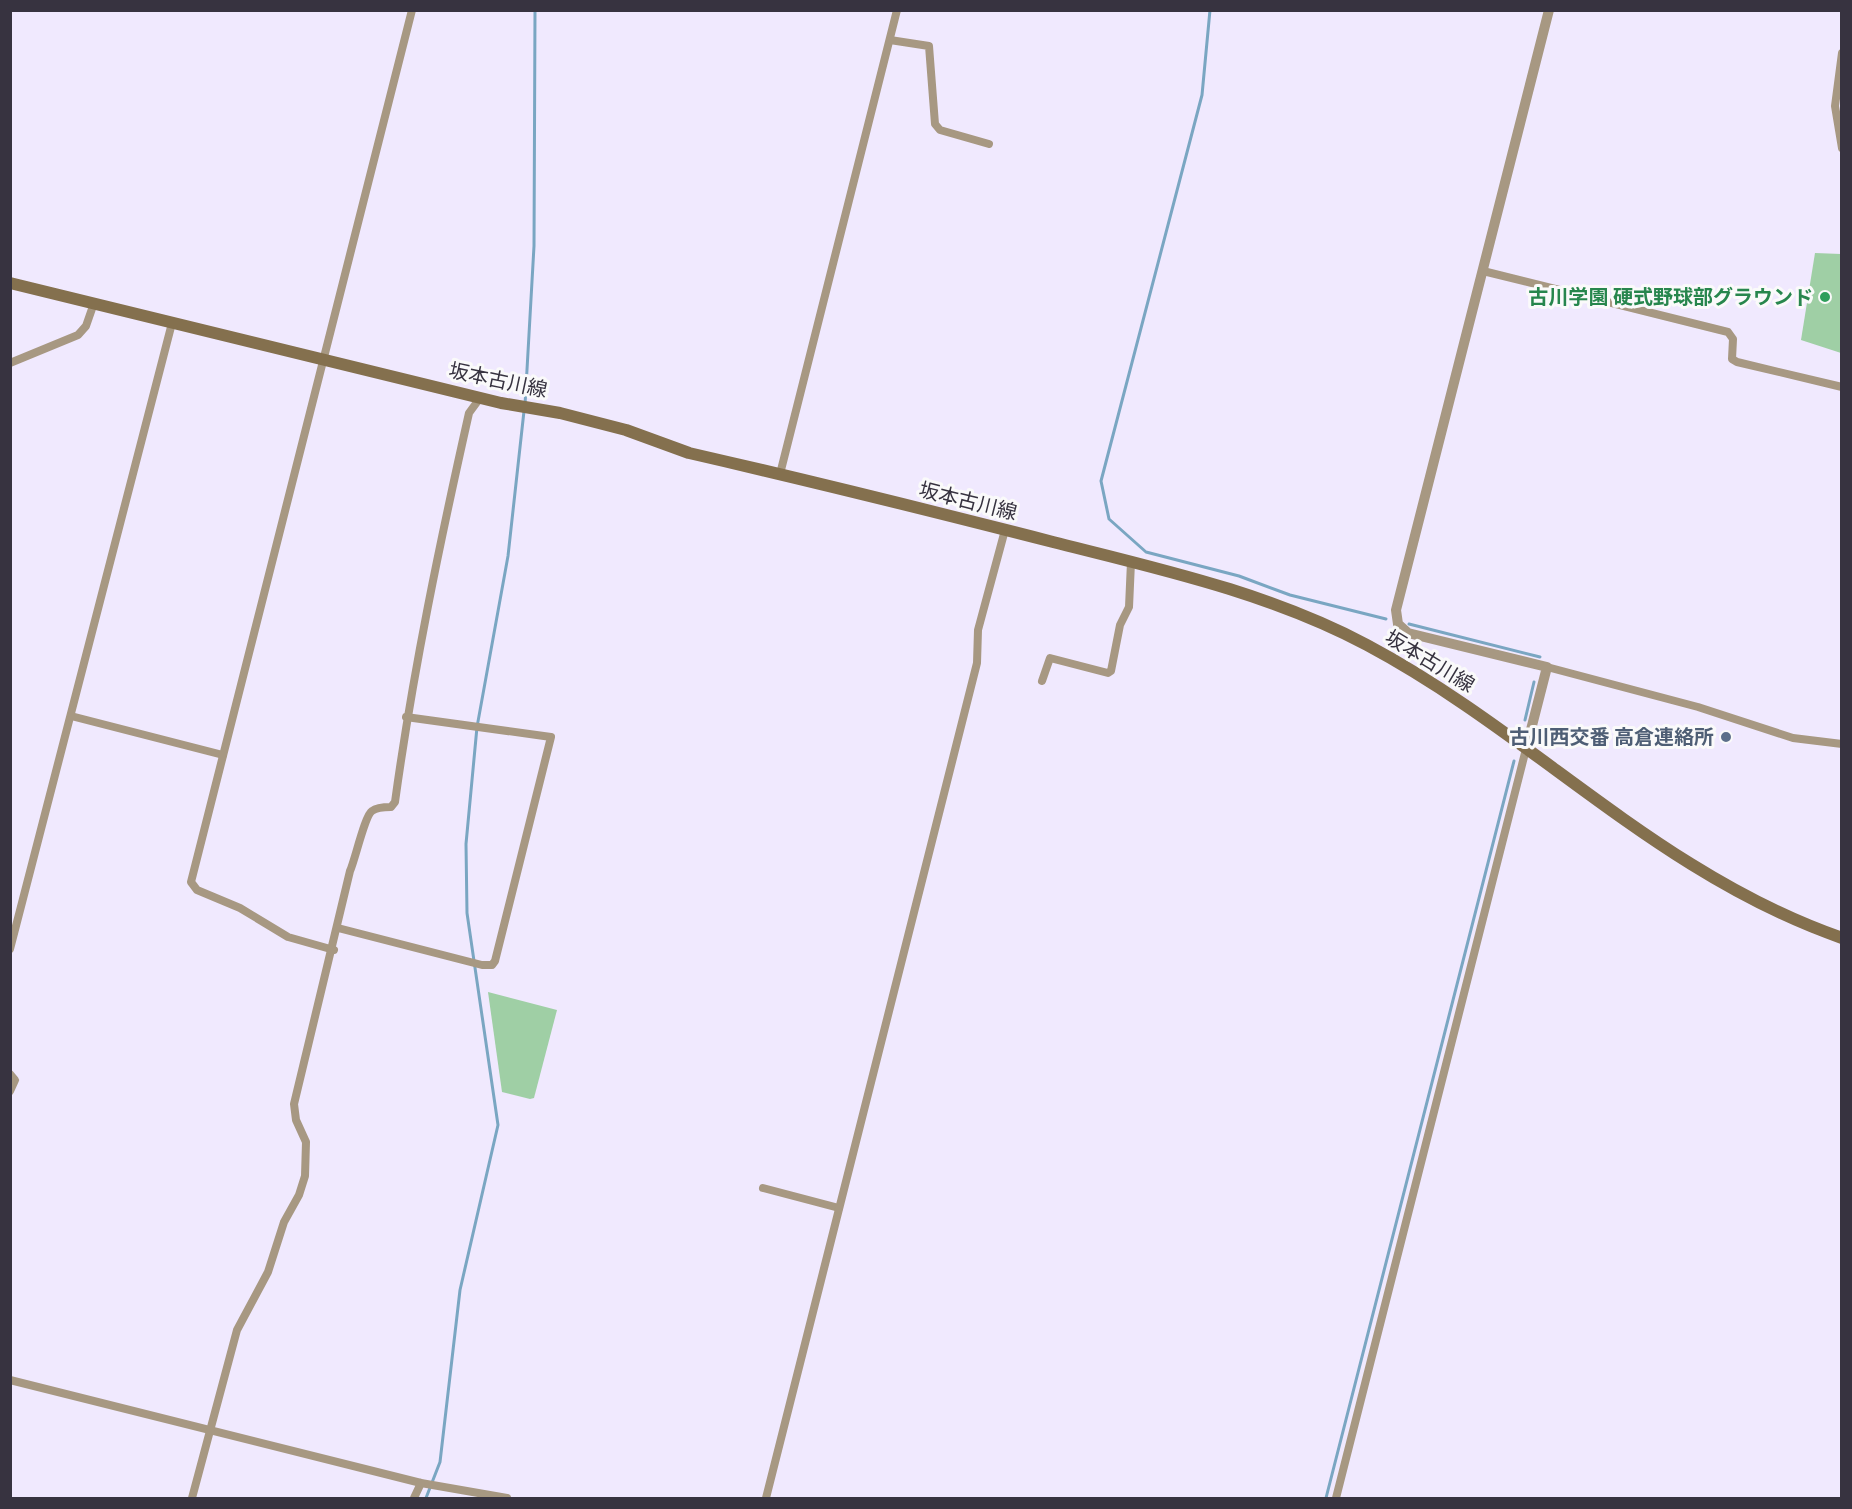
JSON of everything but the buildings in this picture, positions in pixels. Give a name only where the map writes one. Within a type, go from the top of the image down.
[{"type":"main road","name":"坂本古川線","points":[[10,283],[480,398],[626,430],[678,449],[1228,588],[1336,630],[1449,694],[1670,853],[1757,903],[1842,938]]},
{"type":"street","points":[[334,950],[288,937],[240,908],[194,887],[191,882],[411,10]]},
{"type":"street","points":[[780,474],[897,10]]},
{"type":"street","points":[[1549,10],[1396,610],[1398,624],[1408,633],[1698,707],[1793,738],[1842,744]]},
{"type":"street","points":[[890,40],[928,46],[935,124],[940,130],[988,144]]},
{"type":"street","points":[[1842,53],[1835,106],[1842,148]]},
{"type":"street","points":[[1483,271],[1728,332],[1733,339],[1732,359],[1737,362],[1842,387]]},
{"type":"street","points":[[10,363],[78,335],[86,326],[94,303]]},
{"type":"street","points":[[10,949],[14,920],[71,716],[172,322]]},
{"type":"street","points":[[192,1498],[237,1330],[268,1272],[284,1222],[299,1195],[305,1176],[306,1142],[296,1120],[294,1104],[334,950],[350,871],[359,849],[366,817],[374,809],[391,807],[395,802],[406,717],[431,584],[470,413],[480,398]]},
{"type":"street","points":[[766,1498],[977,663],[978,630],[1005,530]]},
{"type":"street","points":[[1042,681],[1048,658],[1108,674],[1111,671],[1120,625],[1129,607],[1131,562]]},
{"type":"street","points":[[1336,1498],[1547,667]]},
{"type":"street","points":[[71,716],[223,755]]},
{"type":"street","points":[[338,928],[482,964],[492,965],[495,961],[551,737],[406,717]]},
{"type":"street","points":[[10,1074],[15,1080],[10,1091]]},
{"type":"street","points":[[763,1188],[839,1208]]},
{"type":"street","points":[[10,1380],[430,1484],[507,1498]]},
{"type":"street","points":[[414,1498],[430,1484]]},
{"type":"green space","name":"古川学園 硬式野球部グラウンド","points":[[1815,253],[1841,254],[1841,353],[1801,340]]},
{"type":"green space","points":[[488,992],[557,1010],[534,1098],[502,1092]]},
{"type":"waterway","points":[[525,405],[534,246],[535,10]]},
{"type":"waterway","points":[[1210,10],[1202,95],[1101,481],[1109,519],[1146,552],[1239,576],[1290,595],[1386,619]]},
{"type":"waterway","points":[[426,1498],[440,1462],[460,1290],[498,1125],[467,913],[466,844],[477,727],[508,556],[524,411]]},
{"type":"waterway","points":[[1409,624],[1540,657]]},
{"type":"waterway","points":[[1525,720],[1534,682]]},
{"type":"waterway","points":[[1326,1498],[1514,761]]},
{"type":"place","name":"古川学園 硬式野球部グラウンド","points":[[1825,297]]},
{"type":"place","name":"古川西交番 高倉連絡所","points":[[1726,737]]}]
